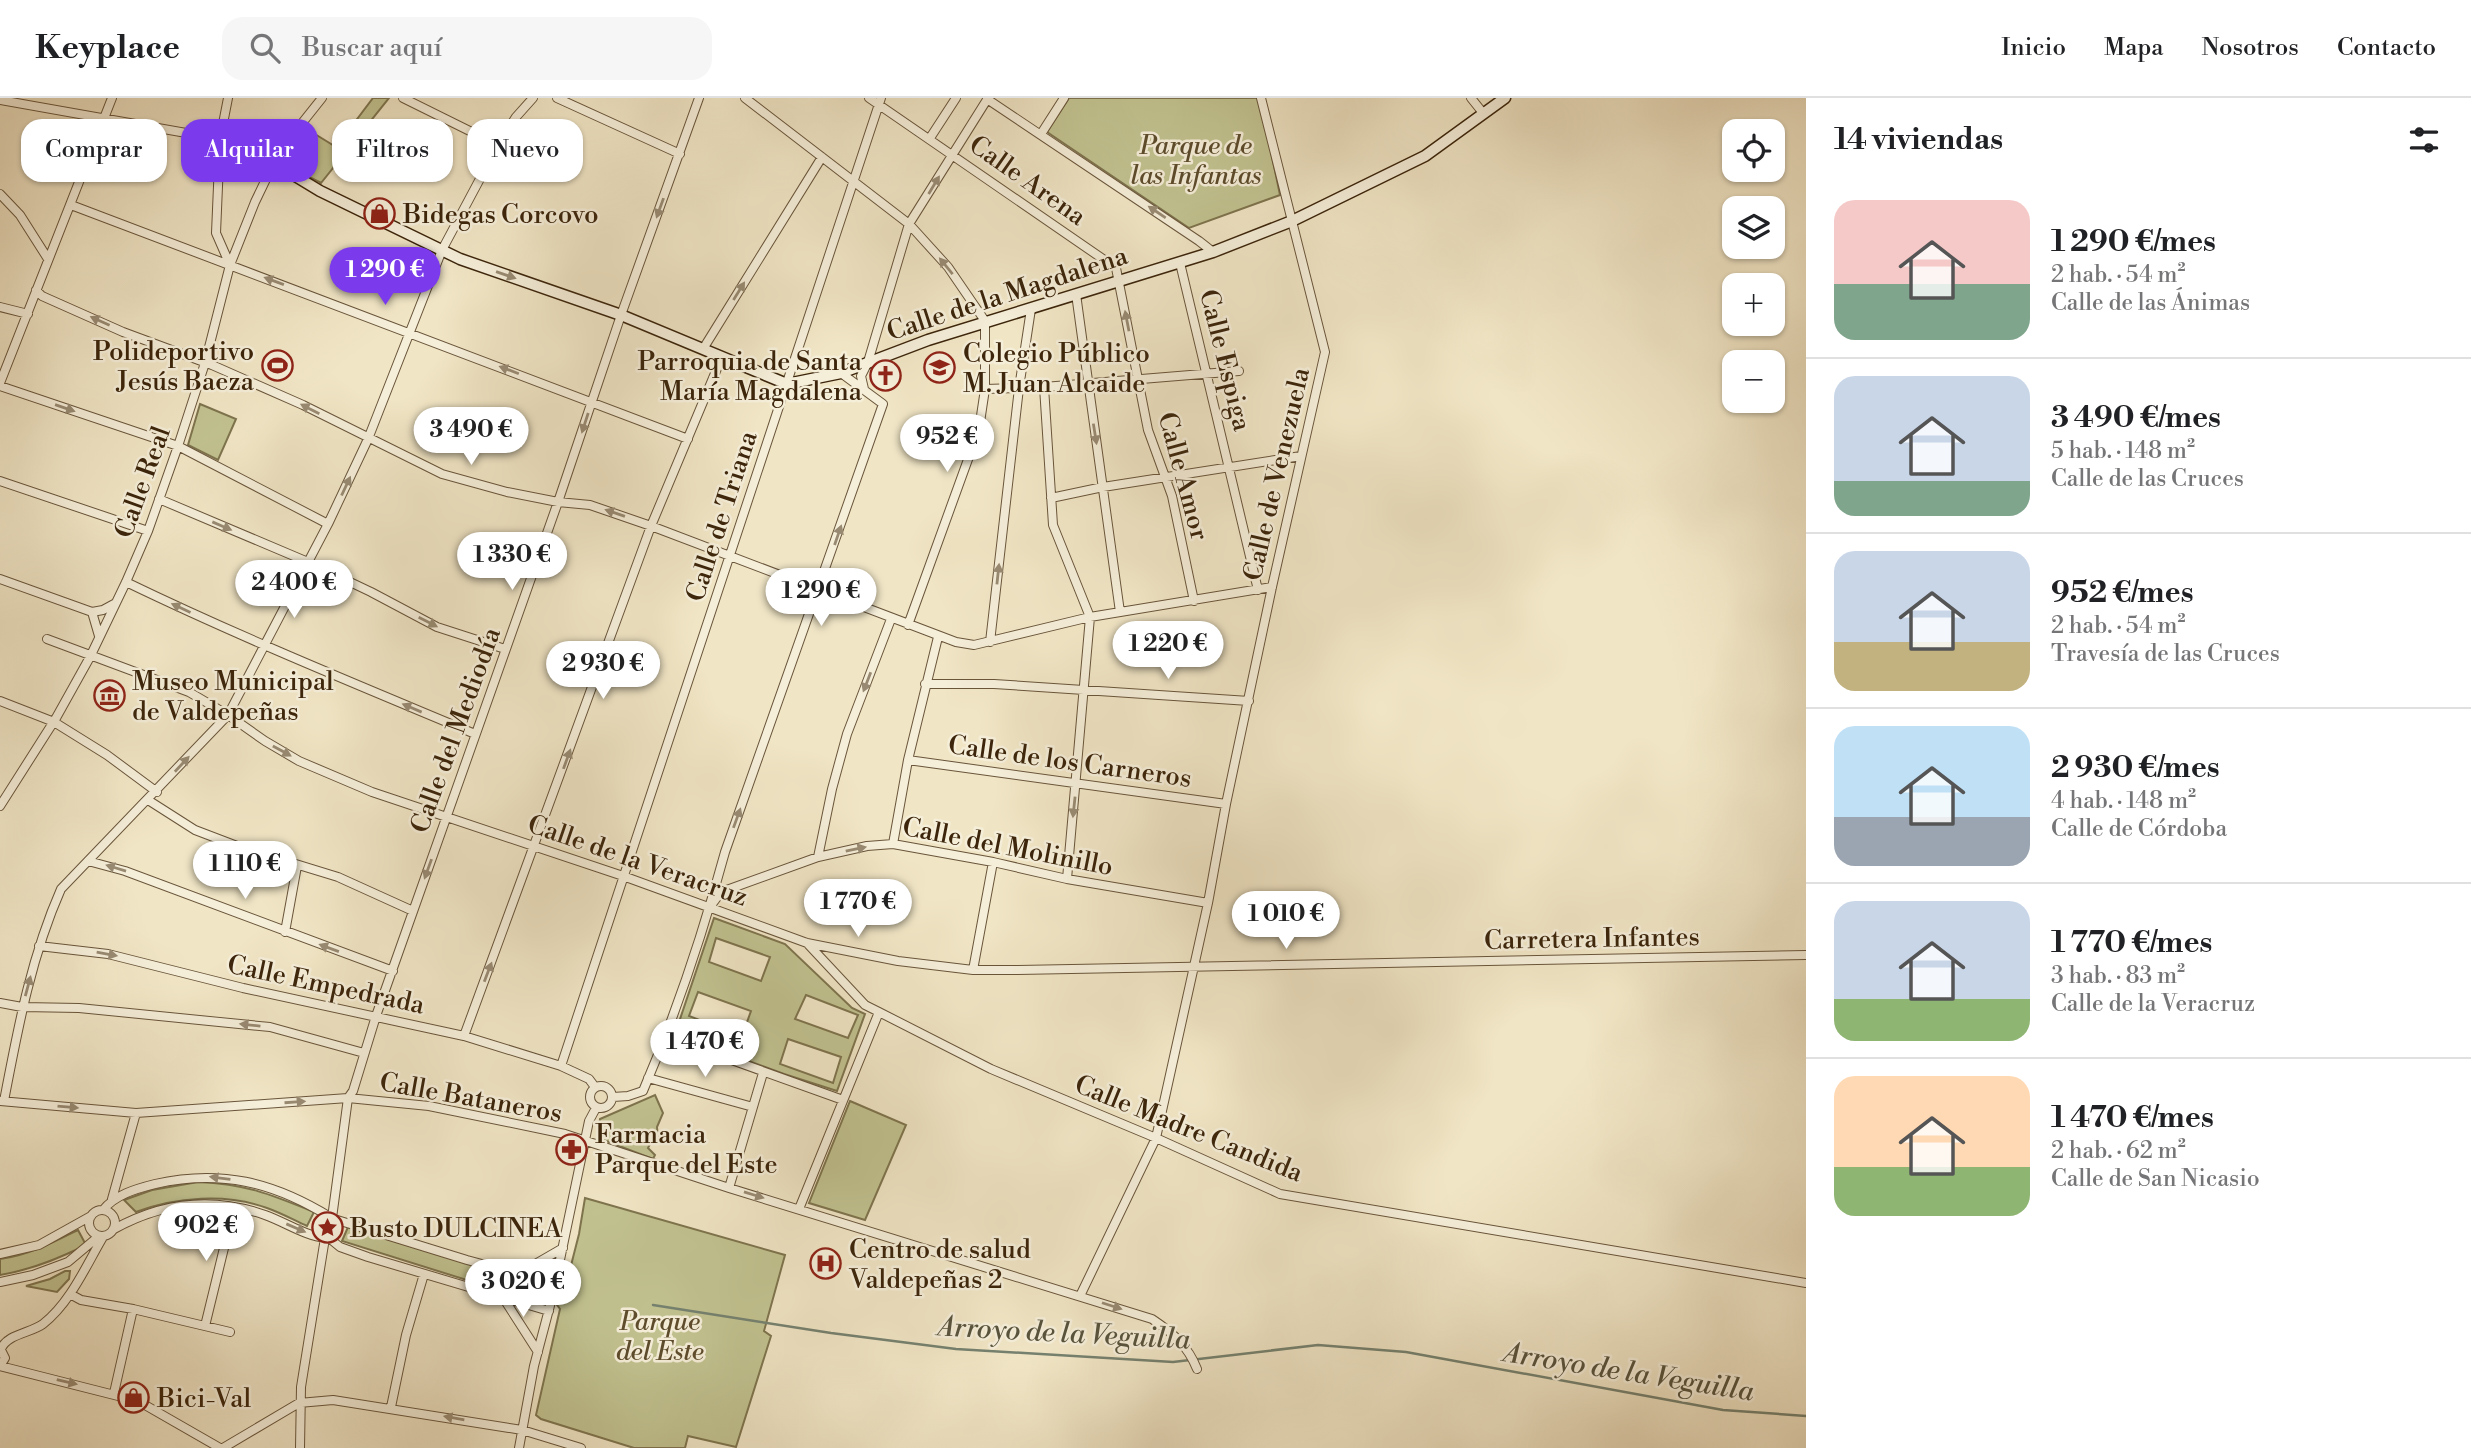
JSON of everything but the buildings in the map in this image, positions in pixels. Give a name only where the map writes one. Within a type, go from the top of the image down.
[{"type":"street","points":[[112,98],[0,384],[178,446],[328,524]]},
{"type":"street","points":[[224,119],[228,98]]},
{"type":"street","name":"Calle Real","points":[[306,119],[323,98]]},
{"type":"street","points":[[403,98],[467,130]]},
{"type":"street","points":[[515,119],[533,98]]},
{"type":"street","points":[[557,98],[680,154]]},
{"type":"street","name":"Calle del Mediodía","points":[[332,1218],[348,1098],[353,1091],[376,1016],[699,98]]},
{"type":"street","points":[[745,98],[909,224],[948,268],[985,321],[985,389],[979,429],[908,625]]},
{"type":"street","name":"Calle Arena","points":[[869,98],[880,101],[1116,268],[1119,281]]},
{"type":"street","points":[[930,138],[956,98]]},
{"type":"street","points":[[1041,134],[1064,98]]},
{"type":"street","name":"Calle de Venezuela","points":[[1080,1296],[1156,1138],[1208,903],[1272,587],[1325,352],[1261,98]]},
{"type":"street","points":[[1471,98],[1483,113]]},
{"type":"street","name":"Calle de la Magdalena","points":[[786,384],[841,373],[985,321],[1213,252],[1292,221],[1425,156],[1505,98]]},
{"type":"street","points":[[864,390],[861,376],[909,224],[988,99],[1213,252]]},
{"type":"street","points":[[0,100],[181,132]]},
{"type":"street","name":"Calle de Triana","points":[[561,1066],[880,101]]},
{"type":"street","points":[[703,349],[822,157]]},
{"type":"street","points":[[218,182],[216,233],[230,265]]},
{"type":"street","name":"Calle Real","points":[[0,806],[54,722],[90,657],[148,531],[205,363],[230,265],[266,182]]},
{"type":"street","points":[[306,182],[460,259],[621,315],[786,384]]},
{"type":"street","points":[[2,1101],[22,1007],[45,925],[61,889],[228,715],[328,524],[368,439],[442,250],[478,182]]},
{"type":"street","points":[[0,194],[20,215],[48,259]]},
{"type":"street","points":[[71,205],[688,439]]},
{"type":"street","name":"Calle Espiga","points":[[1180,263],[1258,590]]},
{"type":"street","name":"Calle Amor","points":[[1119,281],[1148,430],[1172,496],[1194,601]]},
{"type":"street","points":[[36,290],[42,296],[123,332],[303,405],[442,474],[507,492],[590,505],[652,526],[939,637],[974,645],[1090,617],[1272,587]]},
{"type":"street","points":[[1076,294],[1120,612]]},
{"type":"street","points":[[0,307],[28,314]]},
{"type":"street","points":[[990,642],[1019,388],[1031,309]]},
{"type":"street","points":[[464,1036],[652,526],[722,359]]},
{"type":"street","points":[[985,389],[1044,387],[1239,371]]},
{"type":"street","points":[[612,1097],[643,1091],[665,1036],[710,906],[725,852],[883,404],[841,373]]},
{"type":"street","points":[[1044,387],[1053,525],[1090,617],[1067,879]]},
{"type":"street","points":[[1051,498],[1103,487],[1301,456]]},
{"type":"street","points":[[0,481],[148,531]]},
{"type":"street","points":[[159,499],[307,562],[437,627],[505,649]]},
{"type":"street","points":[[0,579],[92,612],[114,604]]},
{"type":"street","points":[[126,582],[264,647],[323,669],[475,734]]},
{"type":"street","points":[[92,612],[99,636]]},
{"type":"street","points":[[818,858],[847,734],[891,619]]},
{"type":"street","points":[[892,844],[925,684],[939,637]]},
{"type":"street","name":"Calle de la Veracruz","points":[[47,639],[189,692],[299,761],[372,792],[710,906],[807,943],[898,961],[973,970],[1378,963]]},
{"type":"street","points":[[925,684],[993,684],[1249,701]]},
{"type":"street","points":[[0,701],[54,722],[107,755],[157,792]]},
{"type":"street","name":"Calle de los Carneros","points":[[908,760],[1226,804]]},
{"type":"street","points":[[148,800],[195,830],[297,866],[338,877],[413,911]]},
{"type":"street","name":"Calle del Molinillo","points":[[710,906],[721,892],[818,858],[867,846],[892,844],[993,862],[1067,879],[1208,903]]},
{"type":"street","points":[[88,860],[125,871],[393,971]]},
{"type":"street","points":[[973,970],[993,862]]},
{"type":"street","points":[[285,932],[297,866]]},
{"type":"street","name":"Calle Madre Candida","points":[[807,943],[865,1005],[991,1069],[1156,1138],[1280,1194],[1806,1283]]},
{"type":"street","name":"Calle Empedrada","points":[[39,946],[108,954],[243,988],[464,1036],[561,1066],[589,1079],[594,1087]]},
{"type":"street","name":"Carretera Infantes","points":[[1378,963],[1806,955]]},
{"type":"street","points":[[0,1003],[270,1027],[364,1053]]},
{"type":"street","points":[[799,1209],[879,1012]]},
{"type":"street","points":[[665,1036],[843,1100]]},
{"type":"street","points":[[729,1188],[763,1073]]},
{"type":"street","points":[[648,1078],[754,1107]]},
{"type":"street","points":[[596,1108],[589,1098],[594,1087],[606,1087],[612,1097]]},
{"type":"street","points":[[596,1108],[607,1107],[612,1097]]},
{"type":"street","name":"Calle Bataneros","points":[[2,1101],[136,1113],[348,1098],[429,1106],[585,1140],[729,1188],[1152,1319],[1171,1331],[1191,1354],[1196,1367]]},
{"type":"street","points":[[519,1448],[589,1121],[596,1108]]},
{"type":"street","points":[[0,1254],[39,1245],[103,1210],[112,1199],[136,1113]]},
{"type":"street","points":[[112,1199],[144,1187],[187,1177],[208,1176],[243,1181],[273,1189],[332,1218],[555,1284]]},
{"type":"street","points":[[0,1282],[33,1275],[68,1262],[132,1218],[171,1205],[212,1203],[234,1207],[265,1215],[326,1238],[336,1235],[339,1228],[332,1218]]},
{"type":"street","points":[[205,1326],[234,1207]]},
{"type":"street","points":[[103,1210],[113,1217],[114,1228]]},
{"type":"street","points":[[91,1216],[90,1228],[101,1237]]},
{"type":"street","points":[[332,1218],[322,1218],[317,1224],[318,1232],[340,1247],[549,1311]]},
{"type":"street","points":[[101,1237],[70,1294],[44,1323],[3,1344],[1,1348],[5,1358],[0,1366],[138,1401],[209,1445],[221,1448],[299,1402],[333,1400],[391,1407],[522,1430],[581,1448]]},
{"type":"street","points":[[300,1448],[299,1402],[326,1238]]},
{"type":"street","points":[[518,1274],[563,1248]]},
{"type":"street","points":[[68,1262],[82,1272]]},
{"type":"street","points":[[391,1407],[406,1335],[425,1274]]},
{"type":"street","points":[[70,1294],[81,1300],[133,1309],[230,1332]]},
{"type":"street","points":[[504,1299],[538,1352]]},
{"type":"street","points":[[114,1393],[133,1309]]},
{"type":"green space","points":[[373,98],[389,98],[372,119],[357,119]]},
{"type":"green space","name":"Parque de las Infantas","points":[[1069,98],[1260,98],[1280,195],[1189,228],[1047,132]]},
{"type":"green space","points":[[318,136],[332,145],[332,169],[321,183],[318,181]]},
{"type":"green space","points":[[200,404],[236,419],[218,460],[188,445]]},
{"type":"green space","points":[[714,918],[785,944],[852,1008],[865,1014],[837,1091],[735,1056],[739,1040],[690,1023],[680,1034],[676,1031]],"holes":[[[716,938],[770,957],[761,981],[709,962]],[[698,992],[751,1011],[742,1036],[689,1016]],[[806,995],[858,1015],[848,1038],[795,1019]],[[788,1039],[841,1057],[833,1083],[780,1064]]]},
{"type":"green space","points":[[655,1095],[663,1113],[657,1127],[658,1140],[648,1148],[655,1155],[653,1159],[601,1139],[600,1119]]},
{"type":"green space","points":[[850,1101],[906,1125],[865,1220],[809,1203]]},
{"type":"green space","points":[[198,1182],[258,1191],[314,1212],[307,1226],[267,1208],[235,1200],[184,1200],[136,1212],[124,1200],[152,1190]]},
{"type":"green space","name":"Parque del Este","points":[[585,1198],[785,1255],[764,1331],[771,1336],[736,1447],[688,1436],[685,1448],[634,1448],[541,1419],[536,1415],[560,1309],[552,1298],[564,1293]]},
{"type":"green space","points":[[348,1227],[541,1286],[537,1302],[342,1241]]},
{"type":"green space","points":[[78,1230],[86,1245],[44,1263],[0,1275],[0,1259],[50,1244]]},
{"type":"green space","points":[[70,1271],[69,1279],[57,1292],[26,1286],[50,1279]]},
{"type":"waterway","name":"Arroyo de la Veguilla","points":[[653,1305],[831,1333],[956,1349],[1173,1362],[1318,1345],[1406,1352],[1723,1410],[1806,1416]]},
{"type":"place","name":"Bidegas Corcovo","points":[[380,214]]},
{"type":"place","name":"Polideportivo Jesús Baeza","points":[[277,366]]},
{"type":"place","name":"Colegio Público M. Juan Alcaide","points":[[940,368]]},
{"type":"place","name":"Parroquia de Santa María Magdalena","points":[[885,376]]},
{"type":"place","name":"Museo Municipal de Valdepeñas","points":[[109,696]]},
{"type":"place","name":"Farmacia Parque del Este","points":[[572,1149]]},
{"type":"place","name":"Busto DULCINEA","points":[[327,1228]]},
{"type":"place","name":"Centro de salud Valdepeñas 2","points":[[826,1264]]},
{"type":"place","name":"Bici-Val","points":[[134,1398]]}]
